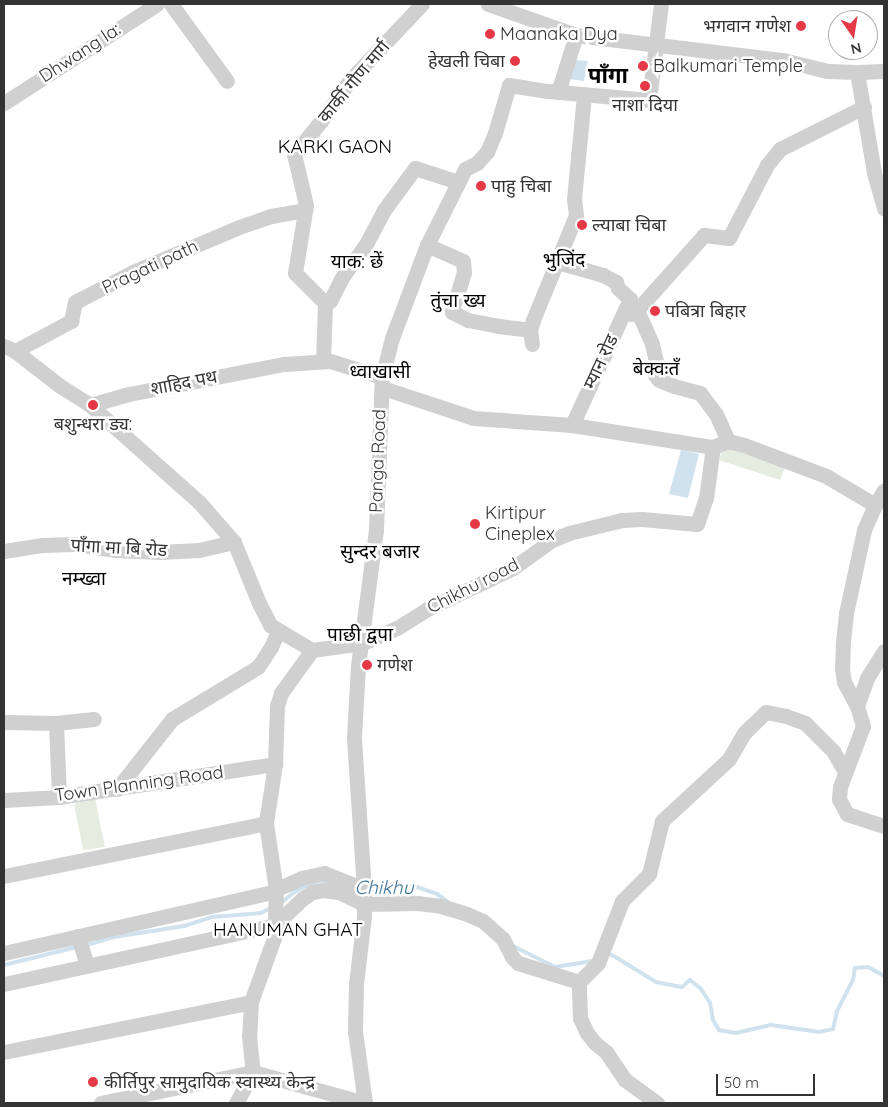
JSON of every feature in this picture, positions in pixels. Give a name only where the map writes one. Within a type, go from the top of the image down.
[{"type":"street","name":"Dhwang la:","points":[[4,103],[157,4]]},
{"type":"street","points":[[171,4],[227,81]]},
{"type":"street","name":"कार्की गौण मार्ग","points":[[325,303],[295,272],[306,205],[294,154],[321,121],[351,79],[422,4]]},
{"type":"street","points":[[488,4],[576,35],[784,60],[827,71],[884,71]]},
{"type":"street","name":"Panga Road","points":[[365,1103],[355,1031],[356,984],[364,898],[354,737],[358,666],[376,530],[379,411],[382,383],[392,338],[427,245],[458,182],[466,169],[477,163],[487,152],[495,133],[509,85],[558,92],[649,100],[661,4]]},
{"type":"street","points":[[558,92],[576,35]]},
{"type":"street","points":[[857,72],[874,174],[884,209]]},
{"type":"street","points":[[427,245],[463,261],[464,272],[452,312],[468,320],[498,326],[531,337],[576,215],[574,200],[584,94]]},
{"type":"street","name":"म्यान रोड","points":[[572,425],[634,304],[704,235],[729,238],[767,165],[780,149],[864,107]]},
{"type":"street","points":[[323,362],[325,303],[330,301],[341,279],[366,244],[384,210],[415,168],[458,182]]},
{"type":"street","name":"Pragati path","points":[[9,348],[71,321],[75,302],[133,272],[239,227],[271,216],[305,210]]},
{"type":"street","points":[[558,262],[613,280],[634,304],[652,344],[656,362],[655,375],[659,380],[700,393],[716,414],[728,441]]},
{"type":"street","points":[[9,348],[60,386],[90,405],[139,451],[182,486],[211,515],[234,542],[270,625],[312,650],[362,642]]},
{"type":"street","name":"शाहिद पथ","points":[[90,405],[129,394],[284,364],[330,361],[473,418],[572,425],[713,447]]},
{"type":"street","points":[[713,447],[728,441],[744,444],[826,476],[875,505]]},
{"type":"street","name":"Chikhu road","points":[[362,642],[397,628],[427,609],[484,583],[512,568],[552,540],[569,533],[628,520],[697,524],[706,498],[713,447]]},
{"type":"street","points":[[884,490],[864,530],[846,613],[842,669],[848,692],[857,706],[863,726],[840,788],[839,799],[847,814],[884,826]]},
{"type":"street","name":"पाँगा मा बि रोड","points":[[4,551],[43,545],[73,544],[115,550],[160,552],[199,550],[234,542]]},
{"type":"street","points":[[117,789],[172,719],[258,667],[271,647],[278,631]]},
{"type":"street","points":[[236,1103],[253,1072],[249,1036],[252,1002],[274,938],[276,919],[276,890],[266,823],[274,764],[277,706],[281,693],[312,650]]},
{"type":"street","points":[[857,706],[867,678],[884,651]]},
{"type":"street","points":[[657,1103],[625,1080],[606,1052],[595,1044],[580,1018],[579,982],[598,963],[622,901],[649,874],[662,821],[729,759],[744,733],[766,712],[786,716],[805,724],[833,751],[846,772]]},
{"type":"street","points":[[4,722],[56,723],[94,719]]},
{"type":"street","points":[[56,723],[59,797]]},
{"type":"street","name":"Town Planning Road","points":[[4,800],[59,797],[274,764]]},
{"type":"street","points":[[4,876],[266,823]]},
{"type":"street","points":[[4,953],[276,890],[301,878],[324,873],[364,898]]},
{"type":"street","points":[[4,984],[87,966],[276,919],[307,896],[318,891],[339,892],[364,898],[442,906],[467,914],[483,921],[503,939],[512,957],[518,963],[579,982]]},
{"type":"street","points":[[78,936],[87,966]]},
{"type":"street","points":[[4,1052],[252,1002]]},
{"type":"street","points":[[101,1103],[253,1072],[365,1103]]},
{"type":"shaded area","points":[[724,446],[785,467],[780,480],[719,460]]},
{"type":"shaded area","points":[[95,799],[105,847],[83,850],[74,804]]},
{"type":"water","points":[[574,60],[588,61],[584,81],[569,79]]},
{"type":"water","points":[[681,450],[699,454],[688,498],[669,494]]},
{"type":"waterway","name":"Chikhu","points":[[280,904],[305,886],[320,881],[333,884]]},
{"type":"waterway","name":"Chikhu","points":[[367,890],[372,890],[377,886],[414,886],[437,894],[447,901]]},
{"type":"waterway","name":"Chikhu","points":[[83,946],[114,937],[184,926],[212,917],[261,913],[271,908]]},
{"type":"waterway","name":"Chikhu","points":[[513,946],[555,967],[593,961]]},
{"type":"waterway","name":"Chikhu","points":[[4,965],[77,947]]},
{"type":"waterway","points":[[606,955],[608,953],[656,982],[682,987],[690,980],[701,989],[710,1003],[713,1020],[719,1030],[736,1033],[771,1025],[819,1032],[833,1029],[837,1011],[853,980],[855,968],[868,967],[884,976]]},
{"type":"place","name":"भगवान गणेश","points":[[801,26]]},
{"type":"place","name":"Maanaka Dya","points":[[490,34]]},
{"type":"place","name":"हेखली चिबा","points":[[515,61]]},
{"type":"place","name":"Balkumari Temple","points":[[643,66]]},
{"type":"place","name":"नाशा दिया","points":[[645,86]]},
{"type":"place","name":"पाहु चिबा","points":[[481,186]]},
{"type":"place","name":"ल्याबा चिबा","points":[[582,225]]},
{"type":"place","name":"पबित्रा बिहार","points":[[655,311]]},
{"type":"place","name":"बशुन्धरा ड्य:","points":[[93,405]]},
{"type":"place","name":"Kirtipur Cineplex","points":[[475,524]]},
{"type":"place","name":"गणेश","points":[[367,665]]},
{"type":"place","name":"कीर्तिपुर सामुदायिक स्वास्थ्य केन्द्र","points":[[93,1082]]},
{"type":"district","name":"पाँगा","points":[[608,76]]},
{"type":"district","name":"KARKI GAON","points":[[335,147]]},
{"type":"district","name":"भुजिंद","points":[[564,260]]},
{"type":"district","name":"याक: छें","points":[[357,262]]},
{"type":"district","name":"तुंचा ख्य","points":[[458,301]]},
{"type":"district","name":"बेक्वःतँ","points":[[656,369]]},
{"type":"district","name":"ध्वाखासी","points":[[380,372]]},
{"type":"district","name":"सुन्दर बजार","points":[[380,552]]},
{"type":"district","name":"नम्ख्वा","points":[[84,579]]},
{"type":"district","name":"पाछी द्वपा","points":[[360,635]]},
{"type":"district","name":"HANUMAN GHAT","points":[[288,930]]}]
